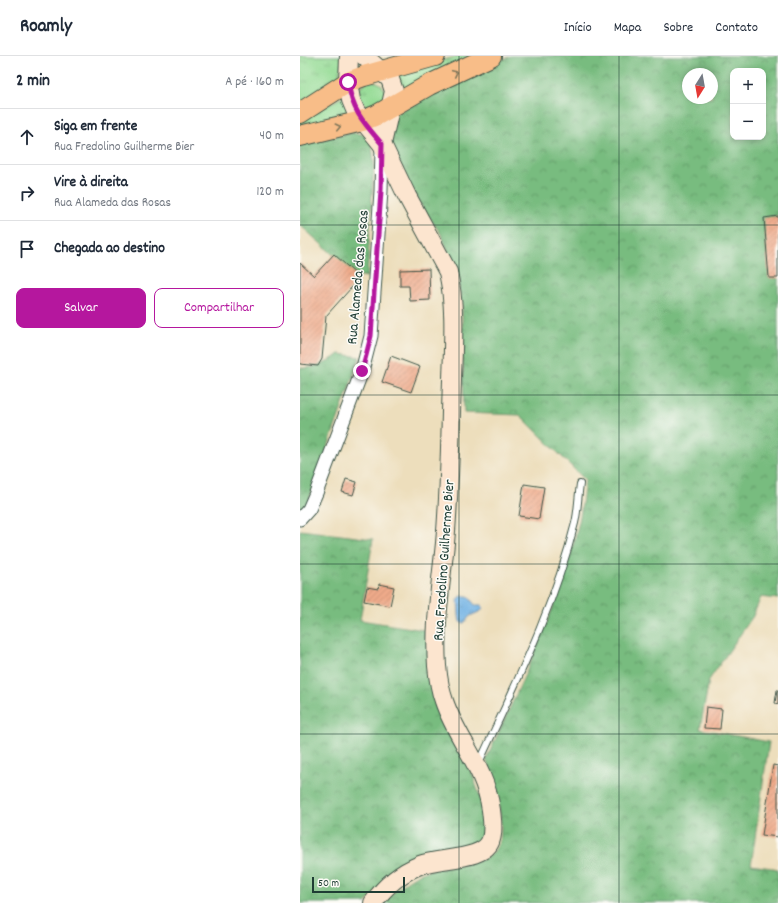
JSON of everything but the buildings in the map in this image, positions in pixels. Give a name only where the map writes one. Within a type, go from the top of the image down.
[{"type":"main road","points":[[300,112],[348,82],[435,56]]},
{"type":"main road","points":[[300,136],[377,116],[429,85],[491,56]]},
{"type":"street","name":"Rua Fredolino Guilherme Bier","points":[[349,56],[348,82],[351,100],[362,121],[382,144],[407,196],[448,272],[451,286],[453,342],[448,492],[435,634],[438,668],[444,702],[478,765],[486,785],[492,818],[491,840],[486,848],[468,856],[433,861],[409,870],[384,889],[373,903]]},
{"type":"street","points":[[364,56],[390,79],[394,91],[392,107],[382,144]]},
{"type":"street","name":"Rua Alameda das Rosas","points":[[300,519],[309,509],[319,485],[362,371],[371,336],[381,191],[382,144]]},
{"type":"lane","points":[[478,765],[537,638],[556,588],[575,522],[580,484]]},
{"type":"green space","points":[[300,56],[343,56],[339,77],[300,103]]},
{"type":"green space","points":[[459,56],[475,56],[402,92],[395,73]]},
{"type":"green space","points":[[511,56],[778,56],[778,216],[764,218],[769,278],[778,278],[778,599],[761,597],[753,616],[709,680],[700,729],[769,742],[751,865],[778,869],[778,903],[384,903],[400,887],[419,874],[434,869],[477,862],[488,856],[496,848],[501,834],[500,813],[493,779],[486,760],[526,673],[561,584],[579,522],[585,480],[520,415],[464,413],[462,305],[458,282],[451,258],[441,234],[414,195],[391,144],[395,114],[471,72]]},
{"type":"green space","points":[[372,81],[381,85],[385,94],[381,103],[372,107],[363,103],[359,94],[363,85]]},
{"type":"green space","points":[[344,96],[352,116],[300,128],[300,121]]},
{"type":"green space","points":[[352,133],[364,135],[370,141],[373,150],[374,162],[367,277],[356,275],[300,225],[300,144]]},
{"type":"green space","points":[[339,354],[360,357],[306,508],[300,510],[300,368],[311,368],[321,365]]},
{"type":"green space","points":[[300,530],[373,539],[360,620],[430,631],[431,683],[437,709],[471,770],[485,812],[483,840],[475,846],[448,849],[419,857],[365,903],[300,903]]},
{"type":"water","points":[[468,596],[475,605],[481,605],[483,607],[481,611],[470,616],[464,623],[460,622],[458,598]]},
{"type":"route","points":[[348,82],[351,100],[356,112],[382,144],[381,191],[371,336],[362,371]]}]
